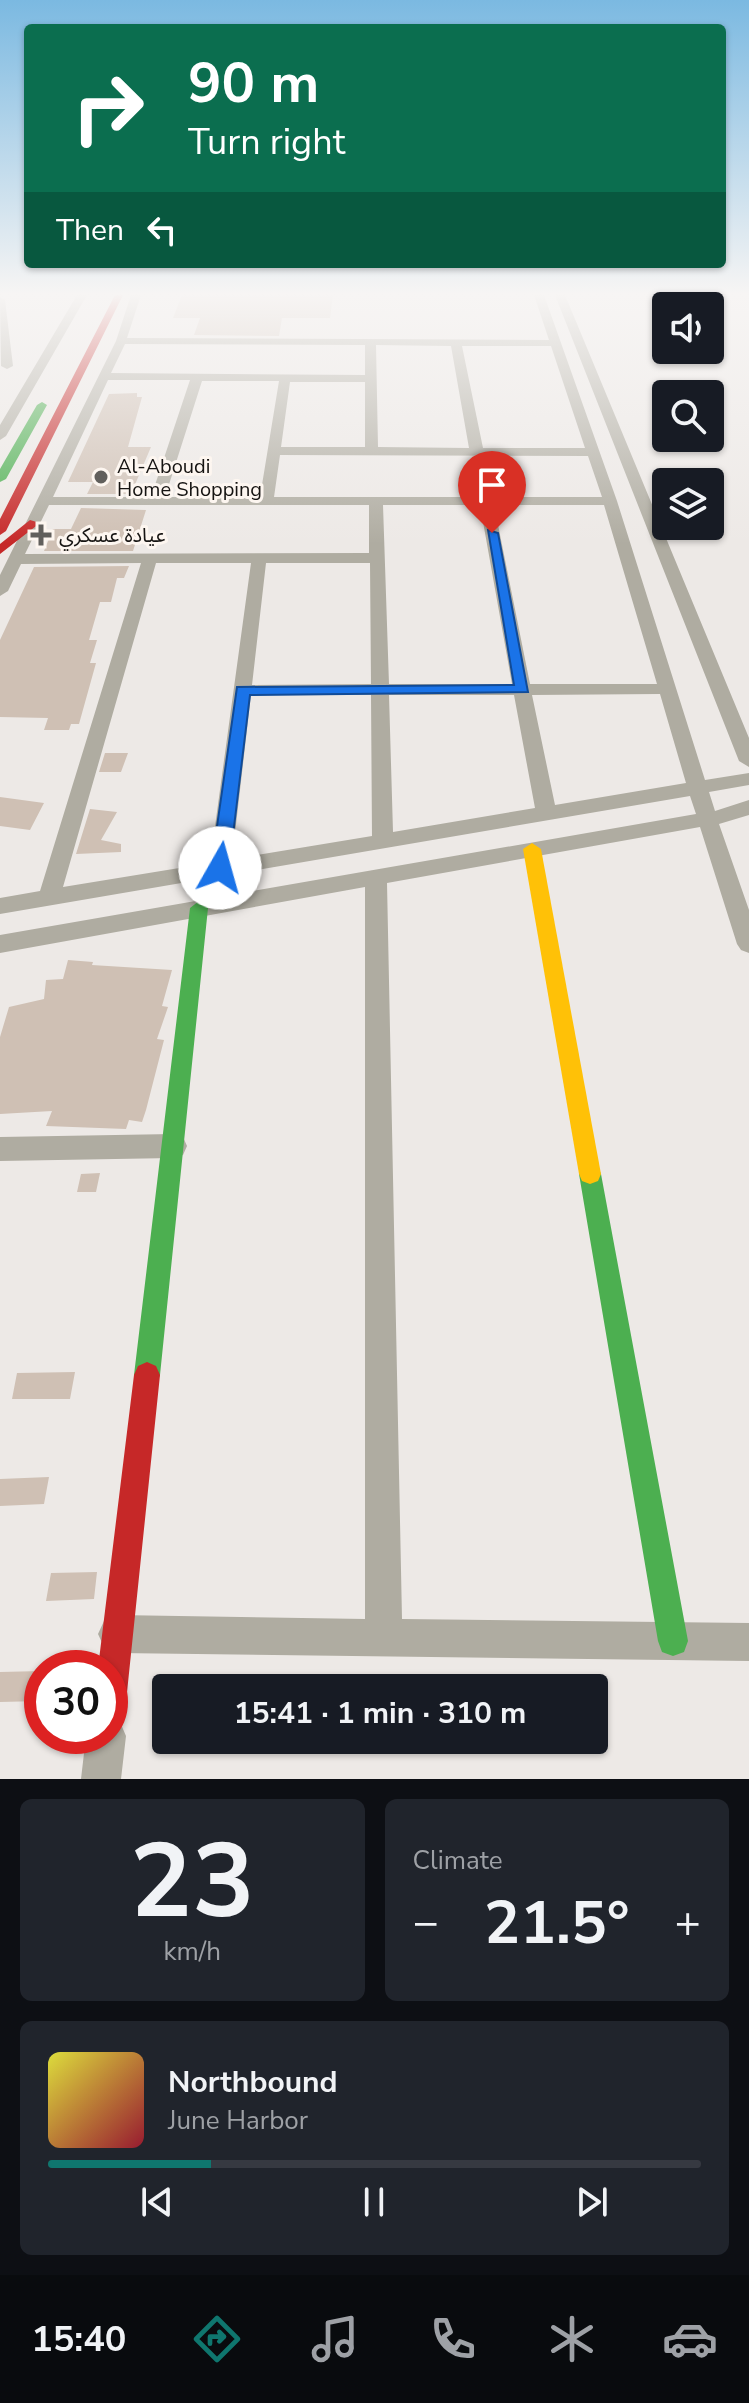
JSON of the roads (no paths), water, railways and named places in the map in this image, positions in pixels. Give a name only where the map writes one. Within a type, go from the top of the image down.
[{"type":"main road","points":[[0,479],[58,378]]},
{"type":"main road","points":[[0,531],[77,378]]},
{"type":"main road","points":[[8,555],[34,523]]},
{"type":"main road","points":[[532,849],[673,1641]]},
{"type":"main road","points":[[115,1650],[199,908]]},
{"type":"street","points":[[0,436],[16,378]]},
{"type":"street","points":[[34,523],[103,378]]},
{"type":"street","points":[[157,501],[197,378]]},
{"type":"street","points":[[266,501],[285,378]]},
{"type":"street","points":[[287,378],[371,379],[372,452]]},
{"type":"street","points":[[463,378],[477,453]]},
{"type":"street","points":[[567,378],[610,501],[697,787],[749,944]]},
{"type":"street","points":[[594,378],[749,761]]},
{"type":"street","points":[[274,451],[593,452]]},
{"type":"street","points":[[44,501],[610,501]]},
{"type":"street","points":[[376,502],[383,841]]},
{"type":"street","points":[[486,502],[546,813]]},
{"type":"street","points":[[0,591],[8,555],[377,558]]},
{"type":"street","points":[[49,897],[150,558]]},
{"type":"street","points":[[220,868],[259,558]]},
{"type":"street","points":[[243,690],[669,689]]},
{"type":"street","points":[[0,906],[749,779]]},
{"type":"street","points":[[0,944],[707,818],[749,807]]},
{"type":"street","points":[[376,877],[384,1638]]},
{"type":"street","points":[[0,1149],[173,1146]]},
{"type":"street","points":[[117,1634],[749,1642]]},
{"type":"street","points":[[101,1779],[104,1754]]},
{"type":"place","name":"Al-Aboudi Home Shopping","points":[[101,477]]},
{"type":"place","name":"عيادة عسكري","points":[[41,535]]}]
